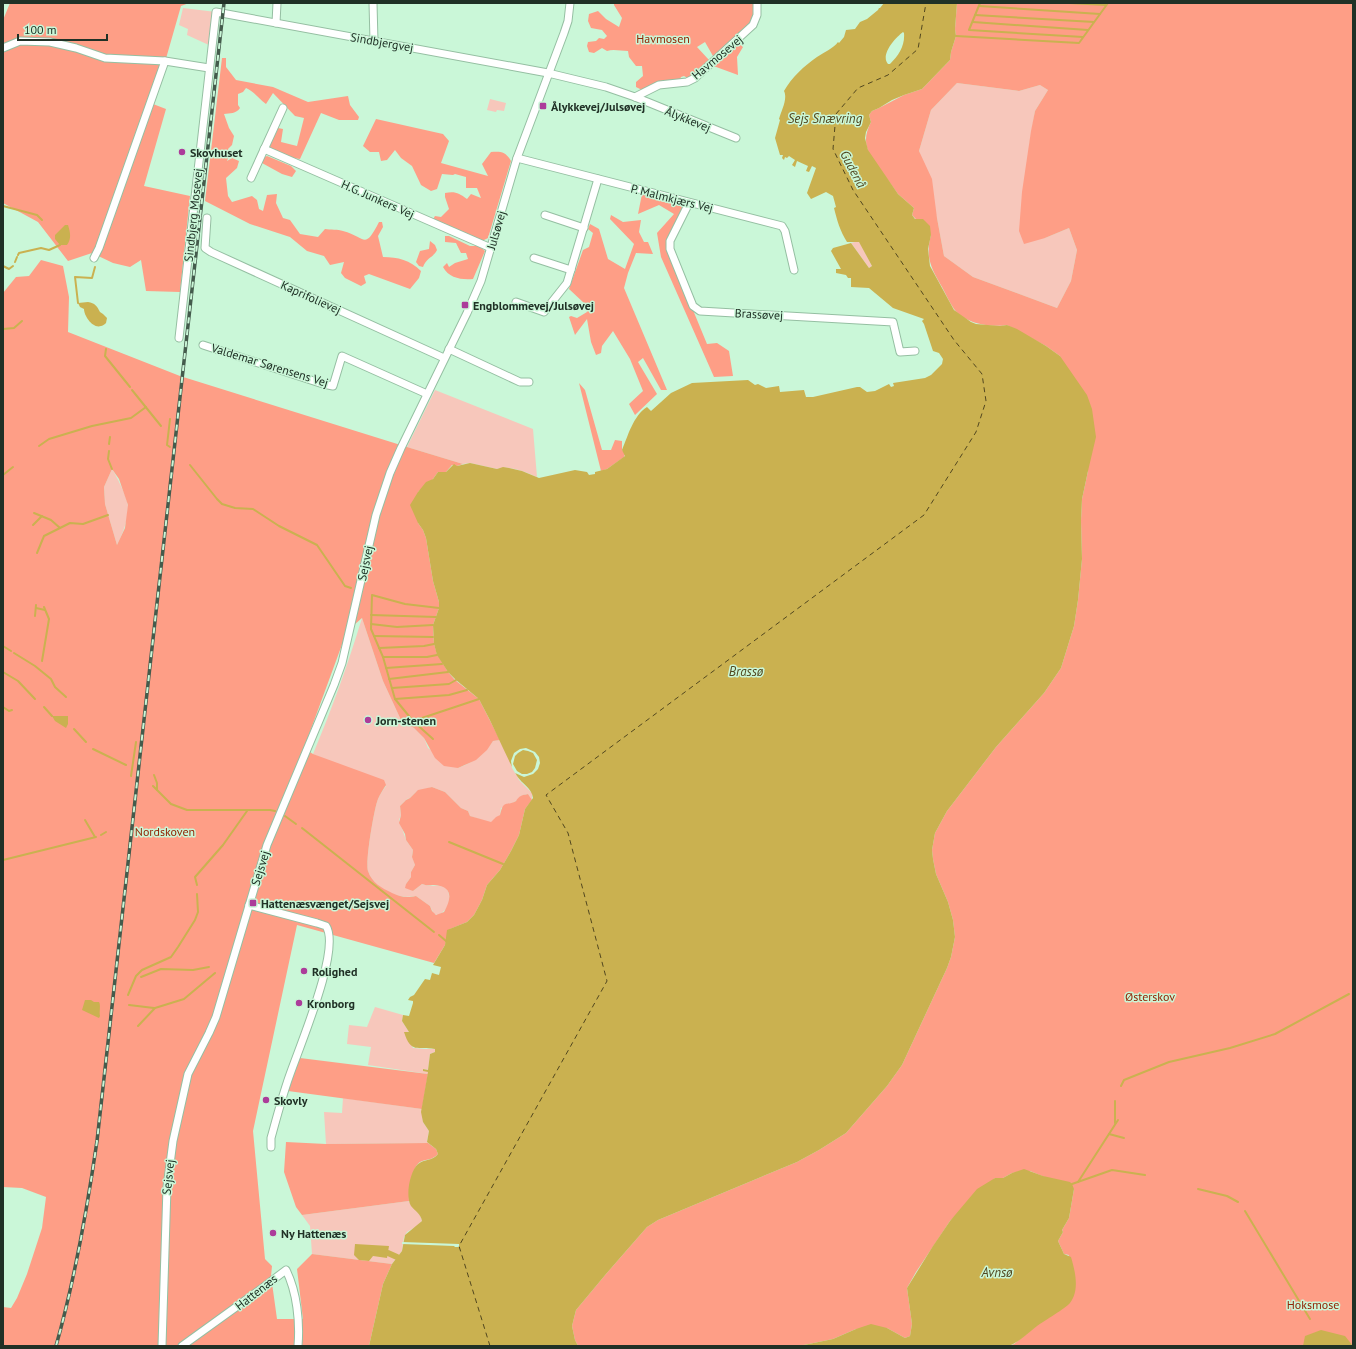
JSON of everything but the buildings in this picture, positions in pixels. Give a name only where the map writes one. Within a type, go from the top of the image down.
[{"type":"street","points":[[276,23],[277,3]]},
{"type":"street","points":[[373,3],[374,41]]},
{"type":"street","name":"Julsøvej","points":[[400,448],[481,281],[518,158],[568,21],[570,3]]},
{"type":"street","name":"Havmosevej","points":[[635,96],[659,85],[687,82],[695,78],[753,25],[757,15],[757,3]]},
{"type":"street","name":"Sindbjergvej","points":[[216,12],[548,73]]},
{"type":"street","name":"Sindbjerg Mosevej","points":[[179,338],[216,12]]},
{"type":"street","points":[[3,48],[20,41],[50,42],[76,48],[105,58],[165,61],[209,68]]},
{"type":"street","points":[[94,258],[125,178],[165,61]]},
{"type":"street","name":"Ålykkevej","points":[[548,73],[606,87],[635,96],[736,138]]},
{"type":"street","points":[[251,178],[283,108]]},
{"type":"street","name":"H.G. Junkers Vej","points":[[264,149],[491,248]]},
{"type":"street","name":"P. Malmkjærs Vej","points":[[518,158],[782,226],[785,231],[794,270]]},
{"type":"street","points":[[516,302],[544,312],[567,283],[598,179]]},
{"type":"street","name":"Brassøvej","points":[[689,203],[670,241],[670,249],[693,306],[700,311],[893,322],[900,352],[915,352]]},
{"type":"street","points":[[545,215],[584,228]]},
{"type":"street","name":"Kaprifolievej","points":[[207,218],[205,248],[211,252],[444,358]]},
{"type":"street","points":[[534,258],[571,270]]},
{"type":"street","name":"Valdemar Sørensens Vej","points":[[203,345],[333,386],[342,356],[426,394]]},
{"type":"street","points":[[449,349],[520,382],[529,382]]},
{"type":"street","name":"Sejsvej","points":[[162,1346],[167,1187],[178,1112],[188,1074],[216,1017],[270,839],[340,669],[348,642],[376,514],[400,448]]},
{"type":"street","points":[[249,905],[326,926],[329,930],[330,950],[327,966],[301,1047],[287,1082],[271,1138],[271,1147]]},
{"type":"street","name":"Hattenæs","points":[[182,1346],[286,1270],[290,1279],[295,1302],[299,1337],[298,1346]]},
{"type":"shaded area","points":[[183,8],[216,12],[211,46],[187,35],[188,29],[179,25]]},
{"type":"shaded area","points":[[957,83],[1019,91],[1040,85],[1048,90],[1035,111],[1029,147],[1045,238],[1069,228],[1077,250],[1071,281],[1057,308],[973,277],[944,256],[937,218],[919,151],[931,110]]},
{"type":"shaded area","points":[[490,99],[506,103],[504,111],[497,110],[496,112],[487,110]]},
{"type":"shaded area","points":[[859,241],[872,266],[869,268],[851,243]]},
{"type":"shaded area","points":[[435,390],[533,429],[537,477],[512,468],[497,469],[470,463],[463,464],[407,447]]},
{"type":"shaded area","points":[[112,469],[124,492],[128,506],[125,526],[117,545],[105,504],[104,487]]},
{"type":"shaded area","points":[[362,618],[383,681],[401,720],[414,728],[424,738],[428,748],[458,768],[478,758],[493,741],[500,740],[519,780],[532,793],[532,800],[528,794],[521,796],[511,804],[501,808],[500,815],[491,823],[470,816],[468,811],[461,808],[445,792],[432,787],[416,792],[400,806],[401,815],[399,820],[406,840],[413,850],[412,856],[415,865],[411,872],[411,877],[406,884],[413,891],[422,884],[444,887],[449,894],[448,906],[438,915],[434,914],[430,906],[416,896],[409,897],[395,895],[381,888],[371,877],[368,871],[367,866],[370,835],[374,813],[378,799],[386,786],[313,754],[327,720]]},
{"type":"shaded area","points":[[375,1007],[403,1015],[402,1021],[409,1032],[405,1032],[413,1048],[435,1049],[435,1052],[430,1054],[428,1070],[423,1069],[428,1072],[428,1074],[368,1065],[371,1047],[347,1044],[349,1025],[367,1027]]},
{"type":"shaded area","points":[[343,1098],[422,1109],[423,1122],[429,1131],[428,1143],[326,1144],[324,1112],[342,1113]]},
{"type":"shaded area","points":[[409,1201],[419,1213],[422,1221],[407,1232],[404,1237],[402,1251],[392,1264],[312,1254],[310,1226],[302,1215]]},
{"type":"green space","points":[[10,3],[189,3],[181,6],[153,104],[166,109],[144,186],[190,196],[180,292],[146,291],[141,260],[130,267],[113,263],[92,253],[68,261],[38,222],[3,203],[3,20]]},
{"type":"green space","name":"Havmosen","points":[[614,3],[755,3],[753,16],[750,23],[734,39],[743,47],[737,57],[738,75],[708,64],[698,69],[699,76],[691,80],[684,76],[681,77],[679,82],[652,84],[642,90],[636,87],[636,82],[643,76],[642,66],[636,66],[629,57],[628,51],[607,51],[602,48],[594,53],[589,52],[587,46],[588,42],[596,41],[599,38],[604,39],[607,36],[602,30],[591,28],[588,21],[589,14],[598,11],[606,19],[619,27],[622,18]],"holes":[[[705,42],[713,56],[709,60],[697,47]]]},
{"type":"green space","name":"Østerskov","points":[[957,3],[1353,3],[1353,1346],[1009,1346],[1014,1344],[1035,1327],[1069,1255],[1064,1254],[1058,1241],[1069,1218],[1074,1189],[1030,1171],[1012,1173],[1003,1178],[995,1178],[950,1221],[907,1288],[912,1324],[910,1336],[905,1338],[887,1328],[856,1329],[833,1339],[799,1346],[578,1346],[575,1340],[572,1326],[576,1310],[647,1227],[658,1220],[797,1162],[846,1133],[887,1086],[902,1065],[947,968],[955,937],[953,920],[948,902],[936,874],[933,859],[932,850],[935,833],[947,811],[996,747],[1044,693],[1061,668],[1074,626],[1082,559],[1082,499],[1088,471],[1060,356],[1046,346],[1007,325],[985,325],[971,321],[958,314],[932,268],[929,256],[929,243],[931,235],[912,215],[914,208],[898,194],[870,155],[866,142],[867,131],[871,122],[869,115],[872,111],[904,95],[922,89],[950,60],[956,36],[955,29]],"holes":[[[957,83],[1019,91],[1040,85],[1048,90],[1035,111],[1022,192],[1019,231],[1024,244],[1045,238],[1069,228],[1077,250],[1071,281],[1057,308],[973,277],[944,256],[932,179],[919,151],[931,110]]]},
{"type":"green space","points":[[222,58],[226,58],[226,67],[236,80],[273,87],[308,102],[348,96],[350,105],[359,117],[358,120],[339,120],[321,113],[300,159],[287,157],[269,148],[271,139],[278,128],[283,129],[281,142],[297,146],[304,118],[295,116],[273,93],[266,104],[252,91],[246,88],[243,92],[238,94],[238,105],[240,108],[233,113],[224,114],[229,128],[234,136],[232,145],[228,149],[229,156],[227,161],[232,158],[239,161],[237,168],[226,178],[228,196],[232,202],[252,196],[257,200],[259,209],[263,211],[267,195],[277,194],[276,203],[283,218],[290,220],[300,234],[318,237],[325,229],[341,230],[364,240],[370,236],[379,222],[382,222],[383,227],[378,236],[383,257],[404,260],[413,264],[421,271],[419,278],[410,289],[369,274],[364,276],[366,283],[361,286],[345,278],[341,273],[344,262],[330,265],[324,256],[307,251],[290,237],[250,224],[205,201]]},
{"type":"green space","points":[[376,119],[443,134],[449,141],[441,163],[488,176],[482,164],[491,152],[500,152],[507,156],[511,161],[488,238],[482,241],[432,221],[435,216],[441,217],[449,209],[445,193],[457,193],[467,199],[471,194],[481,198],[477,188],[466,188],[466,177],[455,174],[442,174],[437,189],[431,191],[421,185],[412,166],[401,158],[395,150],[387,160],[381,161],[379,152],[370,152],[363,146]]},
{"type":"green space","points":[[267,156],[291,166],[296,171],[292,177],[282,174],[262,163],[262,158]]},
{"type":"green space","points":[[642,194],[686,208],[667,247],[707,344],[717,343],[729,351],[733,376],[714,377],[661,257],[657,233],[674,214],[659,205],[638,214]]},
{"type":"green space","points":[[611,215],[623,222],[641,220],[639,232],[644,242],[648,242],[653,254],[636,253],[624,288],[667,390],[661,390],[643,358],[638,362],[657,394],[635,415],[629,404],[643,391],[630,359],[613,331],[602,346],[601,353],[596,355],[591,342],[587,319],[575,335],[569,317],[571,316],[577,318],[587,312],[584,303],[569,289],[583,250],[589,247],[593,233],[588,229],[590,224],[599,229],[608,259],[625,269],[634,244],[610,219]]},
{"type":"green space","points":[[445,236],[449,236],[470,246],[479,246],[485,251],[473,279],[456,278],[449,274],[443,267],[447,263],[449,267],[455,263],[468,259],[466,253],[461,253],[456,243],[445,242]]},
{"type":"green space","points":[[430,241],[435,245],[437,250],[434,255],[426,261],[423,267],[419,266],[416,262],[420,251],[429,249]]},
{"type":"green space","name":"Nordskoven","points":[[41,260],[63,266],[69,297],[68,332],[180,376],[463,464],[457,466],[452,465],[446,472],[438,472],[433,479],[418,492],[418,523],[426,538],[433,581],[439,602],[439,608],[433,625],[434,644],[437,654],[448,672],[455,680],[479,699],[500,740],[493,741],[487,750],[476,760],[458,768],[444,766],[435,758],[424,738],[414,728],[401,720],[383,681],[362,618],[347,631],[304,748],[313,754],[384,780],[386,785],[378,799],[372,824],[367,866],[368,871],[372,879],[381,887],[401,896],[416,896],[430,906],[436,915],[444,912],[448,903],[449,894],[445,888],[422,884],[413,891],[405,888],[415,865],[412,857],[413,850],[406,840],[405,834],[399,823],[401,815],[400,806],[418,790],[432,787],[445,792],[461,808],[468,811],[470,816],[491,822],[500,815],[505,804],[512,803],[521,796],[528,794],[532,800],[525,809],[519,835],[511,851],[500,870],[487,885],[482,900],[474,915],[467,922],[450,929],[445,945],[434,963],[297,925],[253,1131],[265,1259],[272,1266],[271,1276],[277,1319],[303,1319],[297,1269],[312,1254],[392,1264],[383,1284],[369,1346],[3,1346],[3,1307],[11,1308],[27,1274],[42,1228],[46,1197],[22,1188],[3,1187],[3,293],[16,277],[29,276]],"holes":[[[112,469],[119,479],[128,505],[125,528],[117,545],[105,504],[104,487]]]},
{"type":"green space","points":[[579,383],[585,390],[602,450],[611,450],[615,440],[622,441],[622,450],[625,454],[624,457],[607,469],[601,471]]},
{"type":"green space","points":[[300,1058],[428,1074],[422,1109],[288,1091]]},
{"type":"green space","points":[[286,1142],[326,1144],[428,1143],[436,1149],[438,1154],[432,1158],[420,1162],[414,1169],[409,1192],[409,1201],[302,1215],[296,1207],[284,1172]]},
{"type":"water","name":"Brassø","points":[[884,3],[957,3],[955,29],[956,36],[950,60],[922,89],[892,100],[872,111],[869,115],[871,122],[865,138],[868,150],[898,194],[914,208],[912,215],[915,219],[923,219],[930,226],[931,235],[928,249],[930,266],[954,310],[976,324],[1000,326],[1007,325],[1017,329],[1060,356],[1087,395],[1092,409],[1096,437],[1082,499],[1082,559],[1078,600],[1074,626],[1061,668],[1044,693],[996,747],[947,811],[935,833],[932,850],[933,859],[936,874],[948,902],[953,920],[955,937],[947,968],[902,1065],[887,1086],[846,1133],[797,1162],[658,1220],[647,1227],[576,1310],[572,1326],[578,1346],[369,1346],[383,1284],[392,1264],[402,1251],[405,1235],[422,1221],[418,1213],[409,1202],[408,1190],[413,1172],[418,1164],[434,1158],[438,1154],[436,1149],[427,1142],[429,1131],[423,1122],[421,1112],[428,1072],[423,1071],[423,1069],[428,1070],[430,1054],[435,1052],[435,1049],[415,1048],[409,1044],[404,1032],[409,1032],[402,1021],[403,1015],[409,1016],[413,1001],[408,1000],[414,995],[425,979],[430,980],[432,973],[439,975],[441,967],[433,965],[445,945],[447,930],[467,922],[474,915],[482,900],[487,885],[500,870],[511,851],[519,835],[525,809],[533,798],[531,791],[517,776],[479,699],[448,672],[437,655],[434,644],[433,625],[439,608],[439,602],[433,581],[426,538],[410,505],[426,482],[433,479],[438,472],[446,472],[454,464],[457,466],[470,463],[497,469],[503,467],[522,471],[539,478],[575,470],[587,472],[589,475],[607,469],[625,456],[622,450],[635,421],[642,411],[647,407],[651,411],[671,393],[692,383],[748,380],[755,385],[758,384],[766,388],[779,386],[780,392],[804,390],[806,397],[813,397],[857,387],[860,387],[867,392],[875,391],[889,384],[891,387],[894,386],[893,383],[925,378],[931,375],[942,364],[943,359],[939,353],[933,351],[922,321],[924,319],[893,308],[869,288],[851,287],[851,278],[848,278],[846,275],[836,273],[836,269],[841,269],[831,251],[833,248],[851,243],[869,268],[872,266],[859,242],[847,242],[836,217],[834,208],[836,207],[833,196],[826,192],[811,199],[807,193],[816,168],[812,166],[809,172],[806,171],[808,166],[797,161],[795,167],[792,165],[795,160],[789,156],[787,158],[785,157],[784,160],[782,158],[783,155],[780,155],[775,138],[785,101],[784,91],[791,81],[807,64],[838,42],[839,43],[844,37],[846,30],[855,29],[860,22],[867,19]],"holes":[[[903,32],[904,42],[899,54],[890,64],[888,64],[886,60],[887,52],[893,42]]]},
{"type":"water","points":[[65,225],[68,225],[70,240],[67,245],[60,245],[55,239],[55,235]]},
{"type":"water","points":[[88,302],[96,305],[100,312],[107,318],[106,323],[101,326],[95,326],[92,324],[84,312],[84,309],[80,307],[78,303]]},
{"type":"water","points":[[52,716],[68,716],[68,724],[66,728],[55,721]]},
{"type":"water","points":[[85,1000],[99,1002],[99,1018],[82,1010]]},
{"type":"water","name":"Avnsø","points":[[1024,1169],[1043,1176],[1070,1182],[1074,1189],[1069,1218],[1058,1241],[1064,1254],[1071,1257],[1076,1280],[1075,1292],[1068,1305],[1037,1326],[1020,1340],[1009,1346],[799,1346],[833,1339],[871,1324],[887,1328],[905,1338],[910,1336],[912,1324],[907,1288],[950,1221],[977,1189],[995,1178],[1003,1178]]},
{"type":"water","points":[[355,1244],[389,1246],[387,1258],[373,1256],[369,1261],[359,1260],[354,1255]]},
{"type":"water","points":[[1321,1330],[1345,1336],[1353,1346],[1303,1346],[1305,1336]]},
{"type":"pier","points":[[526,748],[535,752],[539,757],[540,763],[538,769],[533,774],[524,777],[515,773],[512,768],[511,761],[514,753],[520,749]],"holes":[[[523,750],[533,753],[537,760],[535,768],[532,772],[522,774],[517,771],[513,764],[515,756]]]},
{"type":"pier","points":[[402,1242],[459,1244],[459,1247],[402,1244]]},
{"type":"waterway","points":[[980,3],[969,30],[1083,37]]},
{"type":"waterway","points":[[1069,3],[1106,5]]},
{"type":"waterway","points":[[956,36],[1079,43],[1108,3]]},
{"type":"waterway","points":[[979,6],[1100,14]]},
{"type":"waterway","points":[[975,15],[1094,22]]},
{"type":"waterway","points":[[973,22],[1088,30]]},
{"type":"waterway","points":[[3,206],[37,215],[42,220]]},
{"type":"waterway","points":[[18,255],[19,253],[41,248],[49,250],[60,245]]},
{"type":"waterway","points":[[15,262],[17,257]]},
{"type":"waterway","points":[[3,266],[9,269],[13,266]]},
{"type":"waterway","points":[[78,303],[75,277],[92,278],[95,267]]},
{"type":"waterway","points":[[3,329],[14,328],[22,321]]},
{"type":"waterway","points":[[106,349],[105,356],[130,387]]},
{"type":"waterway","points":[[132,390],[161,426]]},
{"type":"waterway","points":[[39,446],[49,439],[92,426],[131,418],[146,407]]},
{"type":"waterway","points":[[170,419],[167,445],[170,447]]},
{"type":"waterway","points":[[109,444],[110,437]]},
{"type":"waterway","points":[[109,451],[108,459],[112,469]]},
{"type":"waterway","points":[[190,465],[222,504],[235,508],[253,509],[279,526],[317,545],[345,586],[351,588]]},
{"type":"waterway","points":[[3,475],[13,467]]},
{"type":"waterway","points":[[34,513],[51,520],[60,528]]},
{"type":"waterway","points":[[37,553],[44,536],[70,523],[83,524],[108,515]]},
{"type":"waterway","points":[[33,525],[42,516]]},
{"type":"waterway","points":[[433,739],[413,721],[395,699],[383,657],[371,629],[372,595],[405,604],[439,608]]},
{"type":"waterway","points":[[35,616],[36,605]]},
{"type":"waterway","points":[[42,661],[49,619],[44,607]]},
{"type":"waterway","points":[[36,608],[45,610]]},
{"type":"waterway","points":[[371,615],[436,617]]},
{"type":"waterway","points":[[371,624],[397,627],[433,625]]},
{"type":"waterway","points":[[374,636],[433,637]]},
{"type":"waterway","points":[[379,648],[424,646],[434,644]]},
{"type":"waterway","points":[[3,646],[11,651]]},
{"type":"waterway","points":[[14,653],[35,666],[51,679],[55,687],[66,697]]},
{"type":"waterway","points":[[383,657],[427,657],[437,655]]},
{"type":"waterway","points":[[386,668],[442,664]]},
{"type":"waterway","points":[[3,672],[18,681],[35,699]]},
{"type":"waterway","points":[[389,679],[448,672]]},
{"type":"waterway","points":[[392,688],[449,684],[456,680]]},
{"type":"waterway","points":[[395,699],[449,695],[467,690]]},
{"type":"waterway","points":[[413,721],[479,699]]},
{"type":"waterway","points":[[3,707],[9,711],[12,710]]},
{"type":"waterway","points":[[44,707],[52,716]]},
{"type":"waterway","points":[[74,729],[86,742]]},
{"type":"waterway","points":[[131,776],[136,742]]},
{"type":"waterway","points":[[93,749],[126,765]]},
{"type":"waterway","points":[[154,775],[157,783],[157,790]]},
{"type":"waterway","points":[[153,786],[171,804],[187,810],[275,811]]},
{"type":"waterway","points":[[197,885],[195,877],[223,845],[247,811]]},
{"type":"waterway","points":[[285,816],[296,824]]},
{"type":"waterway","points":[[85,820],[95,837]]},
{"type":"waterway","points":[[302,828],[434,932]]},
{"type":"waterway","points":[[101,835],[106,832]]},
{"type":"waterway","points":[[3,860],[96,837]]},
{"type":"waterway","points":[[449,842],[503,864]]},
{"type":"waterway","points":[[128,995],[136,976],[142,970],[171,957],[178,947],[195,920],[198,912],[197,894]]},
{"type":"waterway","points":[[439,935],[446,941]]},
{"type":"waterway","points":[[141,977],[161,969],[193,970],[209,967]]},
{"type":"waterway","points":[[138,1026],[155,1008],[184,999],[215,973]]},
{"type":"waterway","points":[[1121,1086],[1124,1080],[1169,1062],[1230,1048],[1275,1034],[1349,994]]},
{"type":"waterway","points":[[129,1005],[154,1008]]},
{"type":"waterway","points":[[1115,1101],[1115,1123]]},
{"type":"waterway","points":[[1078,1182],[1118,1120]]},
{"type":"waterway","points":[[1109,1134],[1124,1138]]},
{"type":"waterway","points":[[1072,1184],[1112,1170],[1145,1175]]},
{"type":"waterway","points":[[1198,1189],[1227,1196],[1238,1202]]},
{"type":"waterway","points":[[1245,1211],[1310,1319]]},
{"type":"waterway","points":[[388,1253],[397,1257]]},
{"type":"ferry route","points":[[490,1346],[459,1246],[607,981],[568,833],[546,795],[924,515],[976,432],[986,401],[982,374],[954,340],[853,190],[833,149],[836,114],[858,88],[888,75],[918,49],[926,3]]},
{"type":"railway","points":[[56,1346],[80,1244],[97,1141],[224,3]]},
{"type":"place","name":"Ålykkevej/Julsøvej","points":[[543,106]]},
{"type":"place","name":"Skovhuset","points":[[182,152]]},
{"type":"place","name":"Engblommevej/Julsøvej","points":[[465,305]]},
{"type":"place","name":"Jorn-stenen","points":[[368,720]]},
{"type":"place","name":"Hattenæsvænget/Sejsvej","points":[[253,903]]},
{"type":"place","name":"Rolighed","points":[[304,971]]},
{"type":"place","name":"Kronborg","points":[[299,1003]]},
{"type":"place","name":"Skovly","points":[[266,1100]]},
{"type":"place","name":"Ny Hattenæs","points":[[273,1233]]},
{"type":"water label","name":"Sejs Snævring","points":[[825,118]]},
{"type":"water label","name":"Gudenå","points":[[853,169]]},
{"type":"park label","name":"Hoksmose","points":[[1313,1304]]}]
